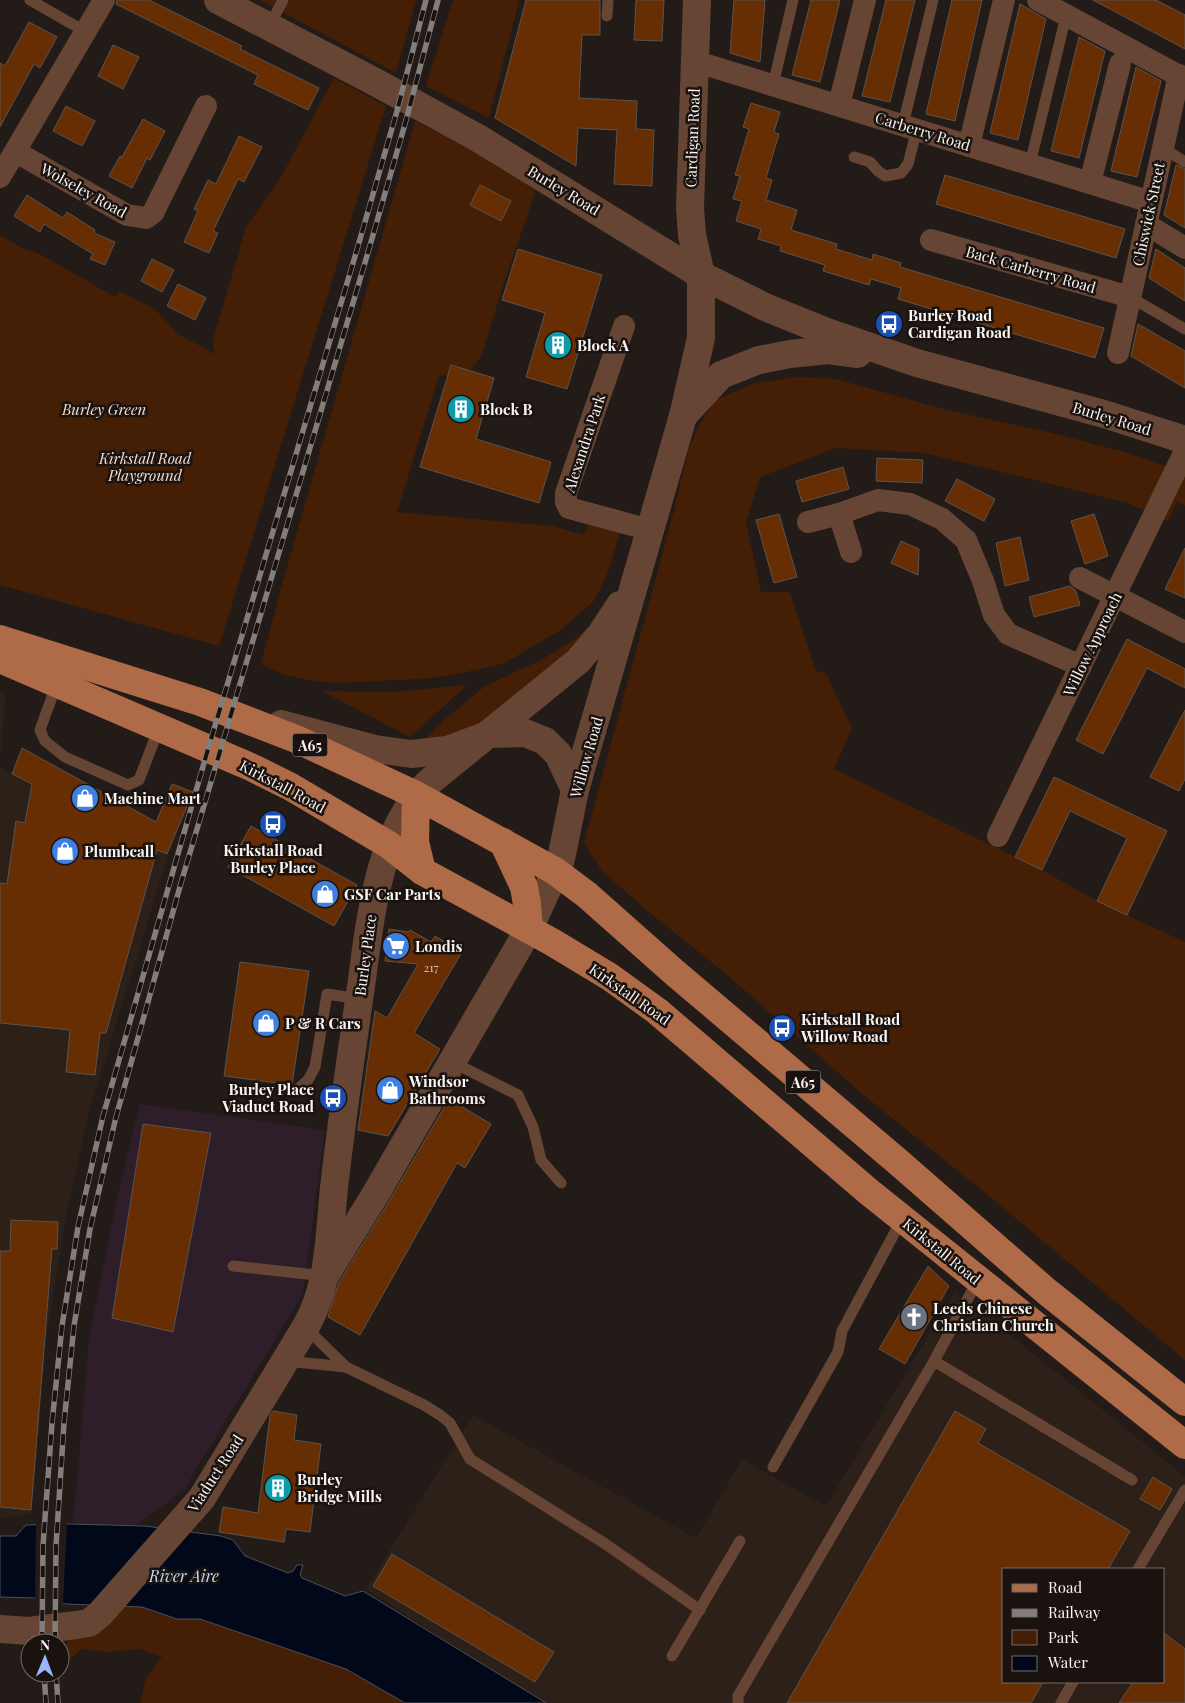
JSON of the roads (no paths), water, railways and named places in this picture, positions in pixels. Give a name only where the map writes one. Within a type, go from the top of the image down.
[{"type":"main road","name":"A65","points":[[0,639],[200,702],[296,739],[416,795],[555,872],[587,895],[675,973],[897,1161],[1046,1291],[1185,1402]]},
{"type":"main road","name":"Kirkstall Road","points":[[0,659],[253,768],[283,783],[389,845],[422,871],[529,929],[610,977],[658,1010],[869,1192],[1185,1445]]},
{"type":"main road","points":[[416,795],[415,842],[422,871]]},
{"type":"main road","points":[[503,842],[524,887],[529,929]]},
{"type":"street","points":[[1,175],[104,0]]},
{"type":"street","name":"Burley Road","points":[[218,0],[478,138],[701,275],[765,307],[827,332],[917,362],[1104,414],[1185,440]]},
{"type":"street","name":"Cardigan Road","points":[[697,0],[690,208],[692,235],[701,275]]},
{"type":"street","points":[[839,106],[865,0]]},
{"type":"street","points":[[969,146],[1004,0]]},
{"type":"street","points":[[1053,6],[1182,77]]},
{"type":"street","name":"Carberry Road","points":[[694,60],[1151,202]]},
{"type":"street","points":[[1090,183],[1120,64]]},
{"type":"street","name":"Chiswick Street","points":[[1118,353],[1163,148],[1182,77]]},
{"type":"street","name":"Wolseley Road","points":[[16,152],[127,215],[146,218],[156,206],[206,106]]},
{"type":"street","points":[[1146,224],[1185,248]]},
{"type":"street","name":"Back Carberry Road","points":[[931,240],[1130,297]]},
{"type":"street","name":"Willow Road","points":[[529,929],[561,859],[575,790],[683,416],[701,338],[701,275]]},
{"type":"street","name":"Alexandra Park","points":[[624,326],[566,493],[566,502],[569,508],[650,530]]},
{"type":"street","points":[[683,416],[722,375],[759,360],[828,350],[917,362]]},
{"type":"street","name":"Willow Approach","points":[[998,836],[1185,451]]},
{"type":"street","points":[[808,522],[839,514],[878,500],[910,504],[942,519],[966,540],[983,581],[994,615],[1008,634],[1081,666]]},
{"type":"street","points":[[839,514],[851,552]]},
{"type":"street","points":[[1080,578],[1185,632]]},
{"type":"street","name":"Willow Road","points":[[416,795],[428,783],[578,661],[601,634],[634,582]]},
{"type":"street","points":[[200,702],[374,749],[411,754],[447,750],[490,734],[525,733],[545,741],[558,754],[575,790]]},
{"type":"street","name":"Burley Place","points":[[325,1276],[342,1112],[372,908],[389,845],[416,795]]},
{"type":"street","points":[[325,1276],[375,1195],[529,929]]},
{"type":"street","points":[[334,1186],[348,1194],[360,1197],[375,1195]]},
{"type":"street","name":"Viaduct Road","points":[[0,1628],[29,1631],[76,1625],[89,1623],[100,1614],[202,1498],[315,1312],[325,1276]]},
{"type":"lane","points":[[30,0],[86,32]]},
{"type":"lane","points":[[269,28],[283,0]]},
{"type":"lane","points":[[607,16],[608,0]]},
{"type":"lane","points":[[773,85],[793,0]]},
{"type":"lane","points":[[854,157],[870,162],[878,172],[885,176],[901,173],[908,164],[910,127],[933,0]]},
{"type":"lane","points":[[1030,164],[1053,6]]},
{"type":"lane","points":[[1163,148],[1185,162]]},
{"type":"lane","points":[[1130,297],[1185,329]]},
{"type":"lane","points":[[57,683],[40,730],[45,741],[65,757],[128,785],[139,780],[159,728]]},
{"type":"lane","points":[[298,1089],[308,1080],[315,1067],[327,994],[359,999]]},
{"type":"lane","points":[[452,1062],[518,1095],[533,1127],[541,1160],[561,1183]]},
{"type":"lane","points":[[773,1467],[838,1352],[842,1331],[902,1219]]},
{"type":"lane","points":[[233,1266],[325,1276]]},
{"type":"lane","points":[[738,1703],[738,1696],[782,1618],[934,1361],[978,1280]]},
{"type":"lane","points":[[305,1328],[346,1367],[424,1405],[440,1415],[450,1424],[470,1459],[604,1543],[700,1610]]},
{"type":"lane","points":[[285,1361],[346,1367]]},
{"type":"lane","points":[[934,1361],[1132,1480]]},
{"type":"lane","points":[[1139,1568],[1185,1490]]},
{"type":"lane","points":[[672,1656],[740,1541]]},
{"type":"lane","points":[[1061,1703],[1072,1683]]},
{"type":"water","name":"River Aire","points":[[26,1525],[145,1526],[221,1536],[233,1540],[245,1556],[288,1573],[293,1571],[297,1565],[303,1565],[300,1574],[302,1578],[345,1596],[363,1591],[546,1703],[405,1703],[346,1669],[200,1619],[177,1619],[142,1607],[66,1604],[35,1598],[0,1597],[0,1536],[16,1536]]},
{"type":"railway","points":[[42,1633],[43,1546],[52,1423],[62,1326],[78,1227],[103,1116],[206,756],[356,253],[397,111],[426,0]]},
{"type":"railway","points":[[55,1633],[56,1546],[64,1423],[74,1326],[90,1229],[116,1117],[181,883],[369,249],[438,0]]},
{"type":"railway","points":[[45,1683],[46,1703]]},
{"type":"railway","points":[[57,1683],[58,1703]]},
{"type":"place","name":"Burley Road Cardigan Road","points":[[889,324]]},
{"type":"place","name":"Block A","points":[[558,345]]},
{"type":"place","name":"Block B","points":[[461,409]]},
{"type":"place","name":"Machine Mart","points":[[85,798]]},
{"type":"place","name":"Kirkstall Road Burley Place","points":[[273,824]]},
{"type":"place","name":"Plumbcall","points":[[65,851]]},
{"type":"place","name":"GSF Car Parts","points":[[325,894]]},
{"type":"place","name":"Londis","points":[[396,946]]},
{"type":"place","name":"P & R Cars","points":[[266,1023]]},
{"type":"place","name":"Kirkstall Road Willow Road","points":[[782,1028]]},
{"type":"place","name":"Windsor Bathrooms","points":[[390,1090]]},
{"type":"place","name":"Burley Place Viaduct Road","points":[[333,1098]]},
{"type":"place","name":"Leeds Chinese Christian Church","points":[[914,1317]]},
{"type":"place","name":"Burley Bridge Mills","points":[[278,1488]]},
{"type":"park label","name":"Burley Green","points":[[104,409]]},
{"type":"park label","name":"Kirkstall Road Playground","points":[[145,466]]}]
